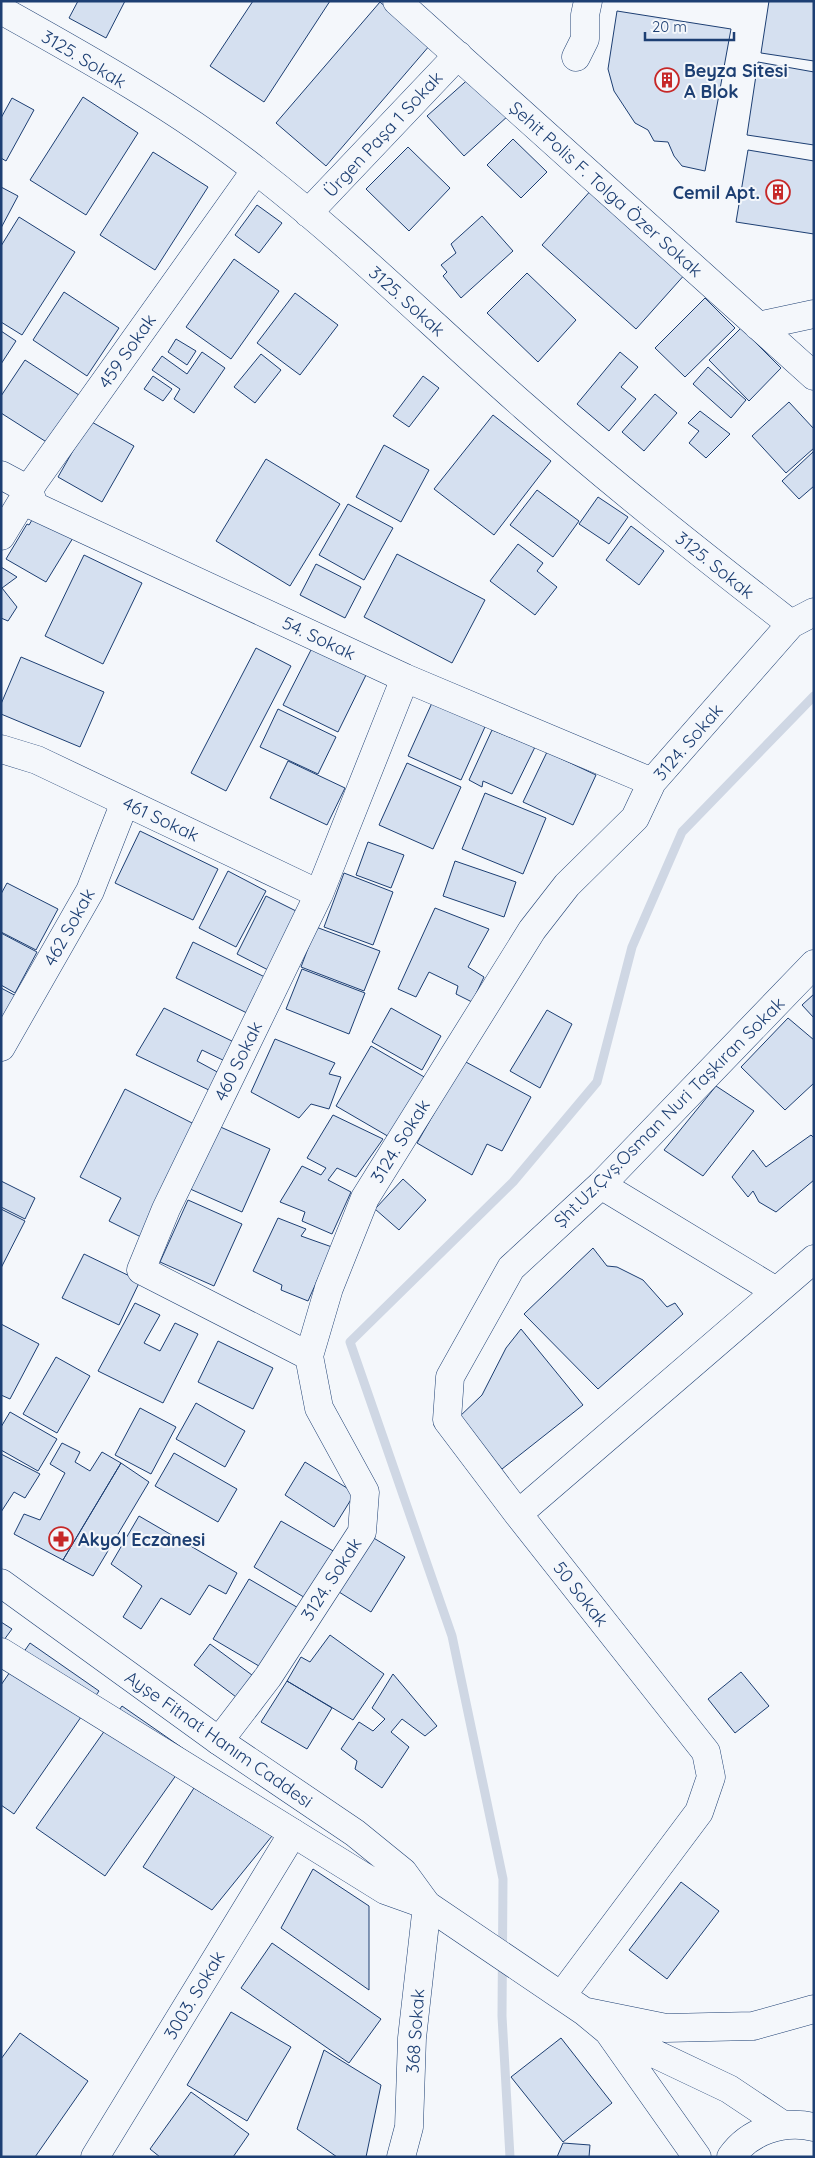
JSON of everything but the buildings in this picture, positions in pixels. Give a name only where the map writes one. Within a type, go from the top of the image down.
[{"type":"street","name":"Şehit Polis F. Tolga Özer Sokak","points":[[397,1],[814,376]]},
{"type":"street","points":[[576,57],[585,39],[585,15],[588,1]]},
{"type":"street","name":"3125. Sokak","points":[[1,10],[170,110],[256,170],[308,213],[526,408],[695,550],[802,618]]},
{"type":"street","name":"Ürgen Paşa 1 Sokak","points":[[308,213],[458,55]]},
{"type":"street","name":"459 Sokak","points":[[1,536],[29,490],[256,170]]},
{"type":"street","points":[[758,326],[814,314]]},
{"type":"street","name":"54. Sokak","points":[[1,475],[29,490],[34,506],[405,678],[652,782]]},
{"type":"street","name":"3124. Sokak","points":[[219,1741],[268,1677],[362,1532],[366,1492],[318,1408],[309,1356],[329,1288],[365,1198],[532,930],[567,885],[635,818],[652,782],[802,618]]},
{"type":"street","name":"460 Sokak","points":[[309,1356],[141,1270],[166,1209],[320,894],[405,678]]},
{"type":"street","name":"461 Sokak","points":[[1,748],[37,760],[320,894]]},
{"type":"street","name":"462 Sokak","points":[[1,1047],[90,891],[125,802]]},
{"type":"street","name":"Şht.Uz.Çvş.Osman Nuri Taşkıran Sokak","points":[[518,1514],[448,1420],[450,1377],[511,1268],[601,1185],[814,964]]},
{"type":"street","points":[[601,1185],[776,1291]]},
{"type":"street","points":[[518,1514],[814,1258]]},
{"type":"street","name":"50 Sokak","points":[[518,1514],[706,1752],[710,1777],[699,1812],[562,1995]]},
{"type":"street","name":"Ayşe Fitnat Hanım Caddesi","points":[[1,1583],[219,1741],[355,1833],[403,1872],[427,1905]]},
{"type":"street","name":"Ayşe Fitnat Hanım Caddesi","points":[[1,1652],[385,1890],[427,1905],[502,1957],[562,1995],[608,2032],[697,2157]]},
{"type":"street","name":"3003. Sokak","points":[[95,2157],[293,1833]]},
{"type":"street","name":"368 Sokak","points":[[401,2157],[409,2127],[412,2038],[427,1905]]},
{"type":"street","points":[[585,2012],[666,2028],[753,2026],[814,2009]]},
{"type":"street","name":"Ayşe Fitnat Hanım Caddesi","points":[[608,2032],[803,2122]]},
{"type":"street","points":[[731,2157],[737,2148],[758,2133],[803,2122]]},
{"type":"waterway","points":[[510,2157],[502,2016],[503,1879],[452,1636],[350,1342],[513,1182],[597,1082],[632,947],[682,832],[814,696]]},
{"type":"place","name":"Beyza Sitesi A Blok","points":[[667,80]]},
{"type":"place","name":"Cemil Apt.","points":[[778,192]]},
{"type":"place","name":"Akyol Eczanesi","points":[[61,1539]]}]
